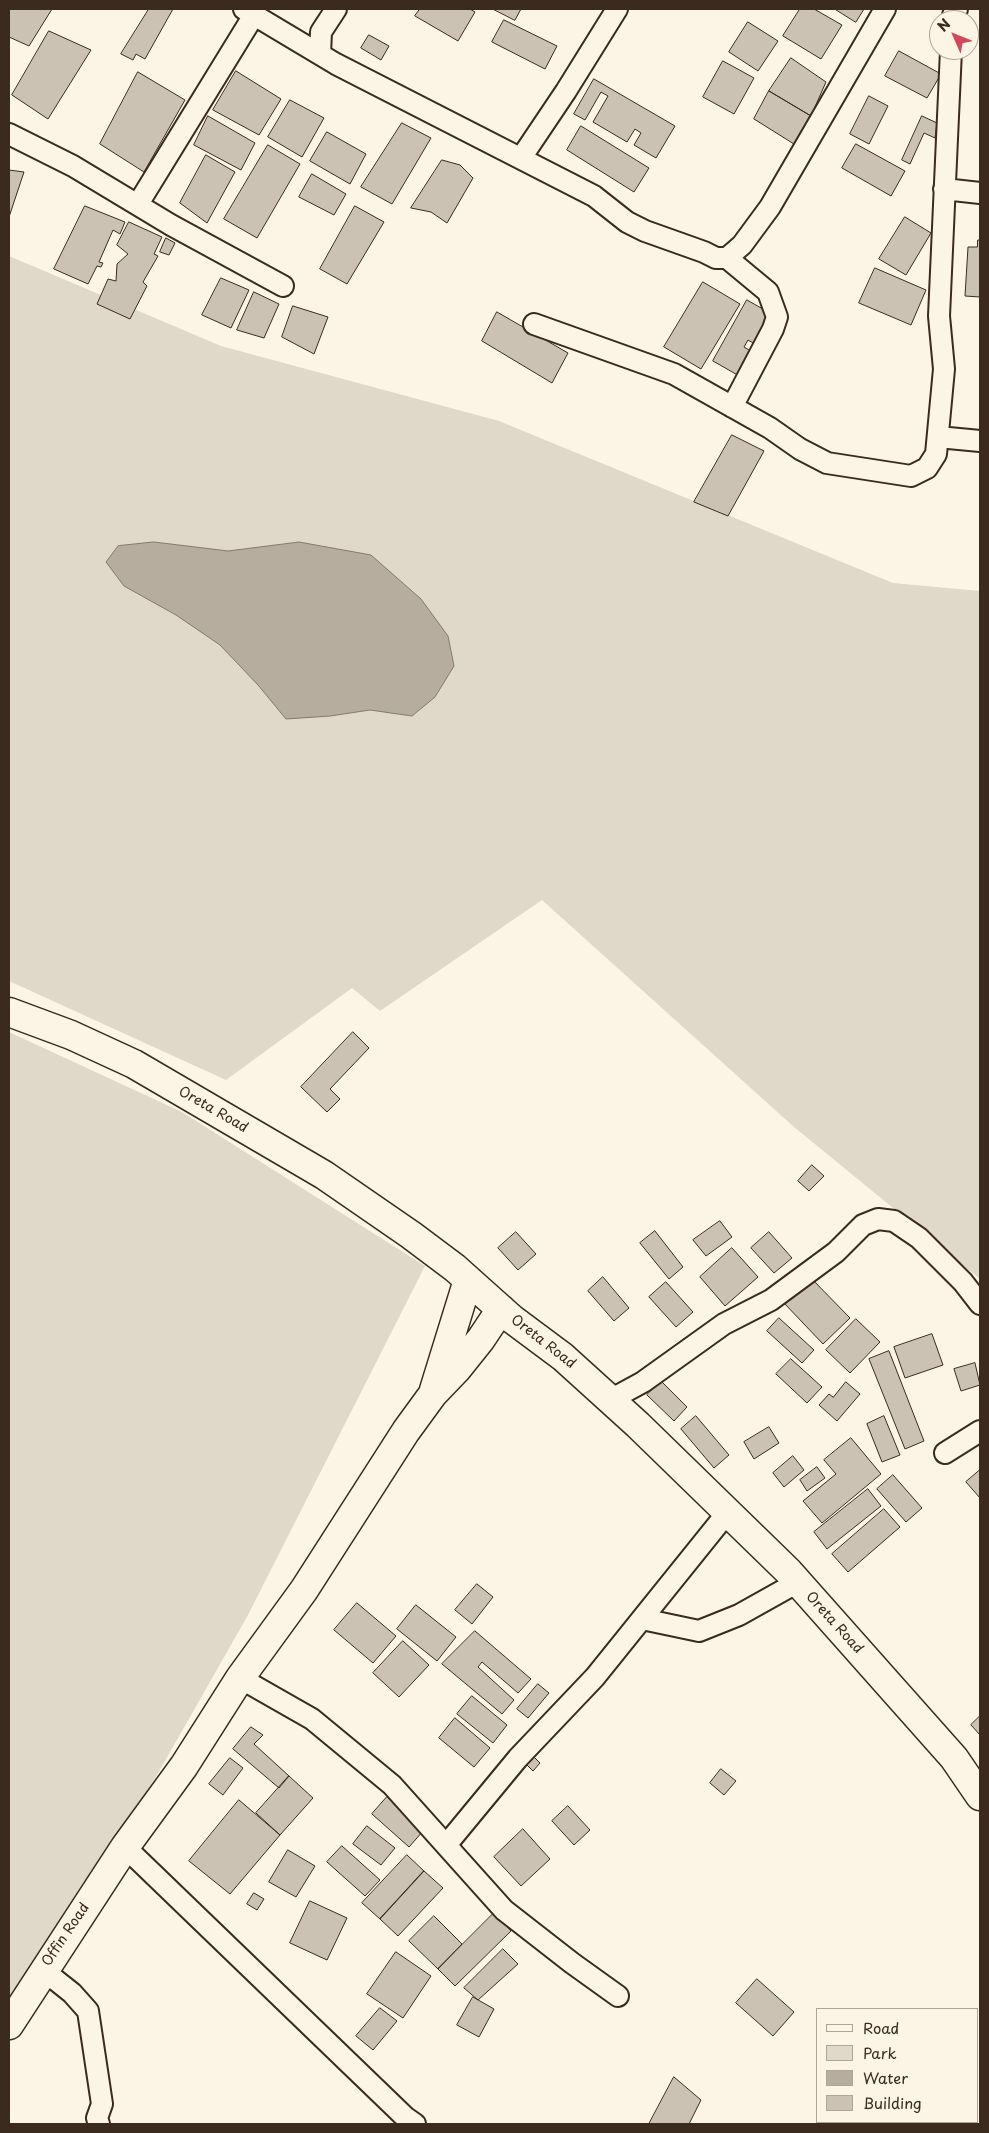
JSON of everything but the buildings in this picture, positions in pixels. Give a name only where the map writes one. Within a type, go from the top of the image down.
[{"type":"street","points":[[320,54],[321,32],[336,9]]},
{"type":"street","points":[[521,158],[566,91],[616,9]]},
{"type":"street","points":[[727,258],[742,245],[770,207],[885,9]]},
{"type":"street","points":[[138,204],[249,12],[320,54],[594,196],[628,222],[645,231],[716,258],[727,258],[768,292],[777,317],[773,329],[732,407]]},
{"type":"street","points":[[294,39],[321,32]]},
{"type":"street","points":[[534,324],[674,374],[770,428],[800,449],[827,463],[911,476],[927,468],[936,454],[944,369],[939,316],[950,60]]},
{"type":"street","points":[[9,134],[73,166],[171,225],[283,286]]},
{"type":"street","points":[[944,189],[980,194]]},
{"type":"street","points":[[938,436],[980,441]]},
{"type":"street","name":"Oreta Road","points":[[9,1012],[71,1035],[134,1064],[234,1122],[324,1175],[411,1235],[468,1280],[563,1357],[610,1400],[798,1582],[954,1758],[980,1796]]},
{"type":"street","points":[[610,1400],[643,1382],[724,1324],[771,1300],[836,1252],[863,1225],[878,1218],[894,1221],[919,1238],[963,1282],[980,1304]]},
{"type":"street","points":[[433,1394],[468,1280]]},
{"type":"street","points":[[433,1394],[463,1362],[501,1308]]},
{"type":"street","name":"Offin Road","points":[[13,2008],[43,1970],[125,1847],[184,1766],[240,1678],[304,1590],[374,1480],[433,1394]]},
{"type":"street","points":[[945,1452],[980,1431]]},
{"type":"street","points":[[447,1844],[518,1758],[595,1677],[728,1513]]},
{"type":"street","points":[[642,1619],[699,1631],[739,1615],[798,1582]]},
{"type":"street","points":[[240,1678],[312,1719],[392,1785],[447,1844],[504,1910],[618,1996]]},
{"type":"street","points":[[125,1847],[405,2117],[415,2124]]},
{"type":"street","points":[[43,1970],[72,1993],[88,2011],[102,2104],[97,2118],[99,2124]]},
{"type":"green space","points":[[9,256],[221,346],[499,421],[893,583],[980,591],[980,1279],[794,1127],[542,900],[380,1011],[352,988],[226,1080],[9,981]]},
{"type":"green space","points":[[9,1032],[182,1112],[425,1266],[248,1615],[157,1775],[9,2004]]},
{"type":"water","points":[[154,542],[228,551],[299,542],[371,555],[421,599],[448,636],[454,666],[435,697],[412,716],[370,710],[330,716],[286,719],[258,685],[220,645],[176,615],[124,586],[106,562],[118,546]]}]
